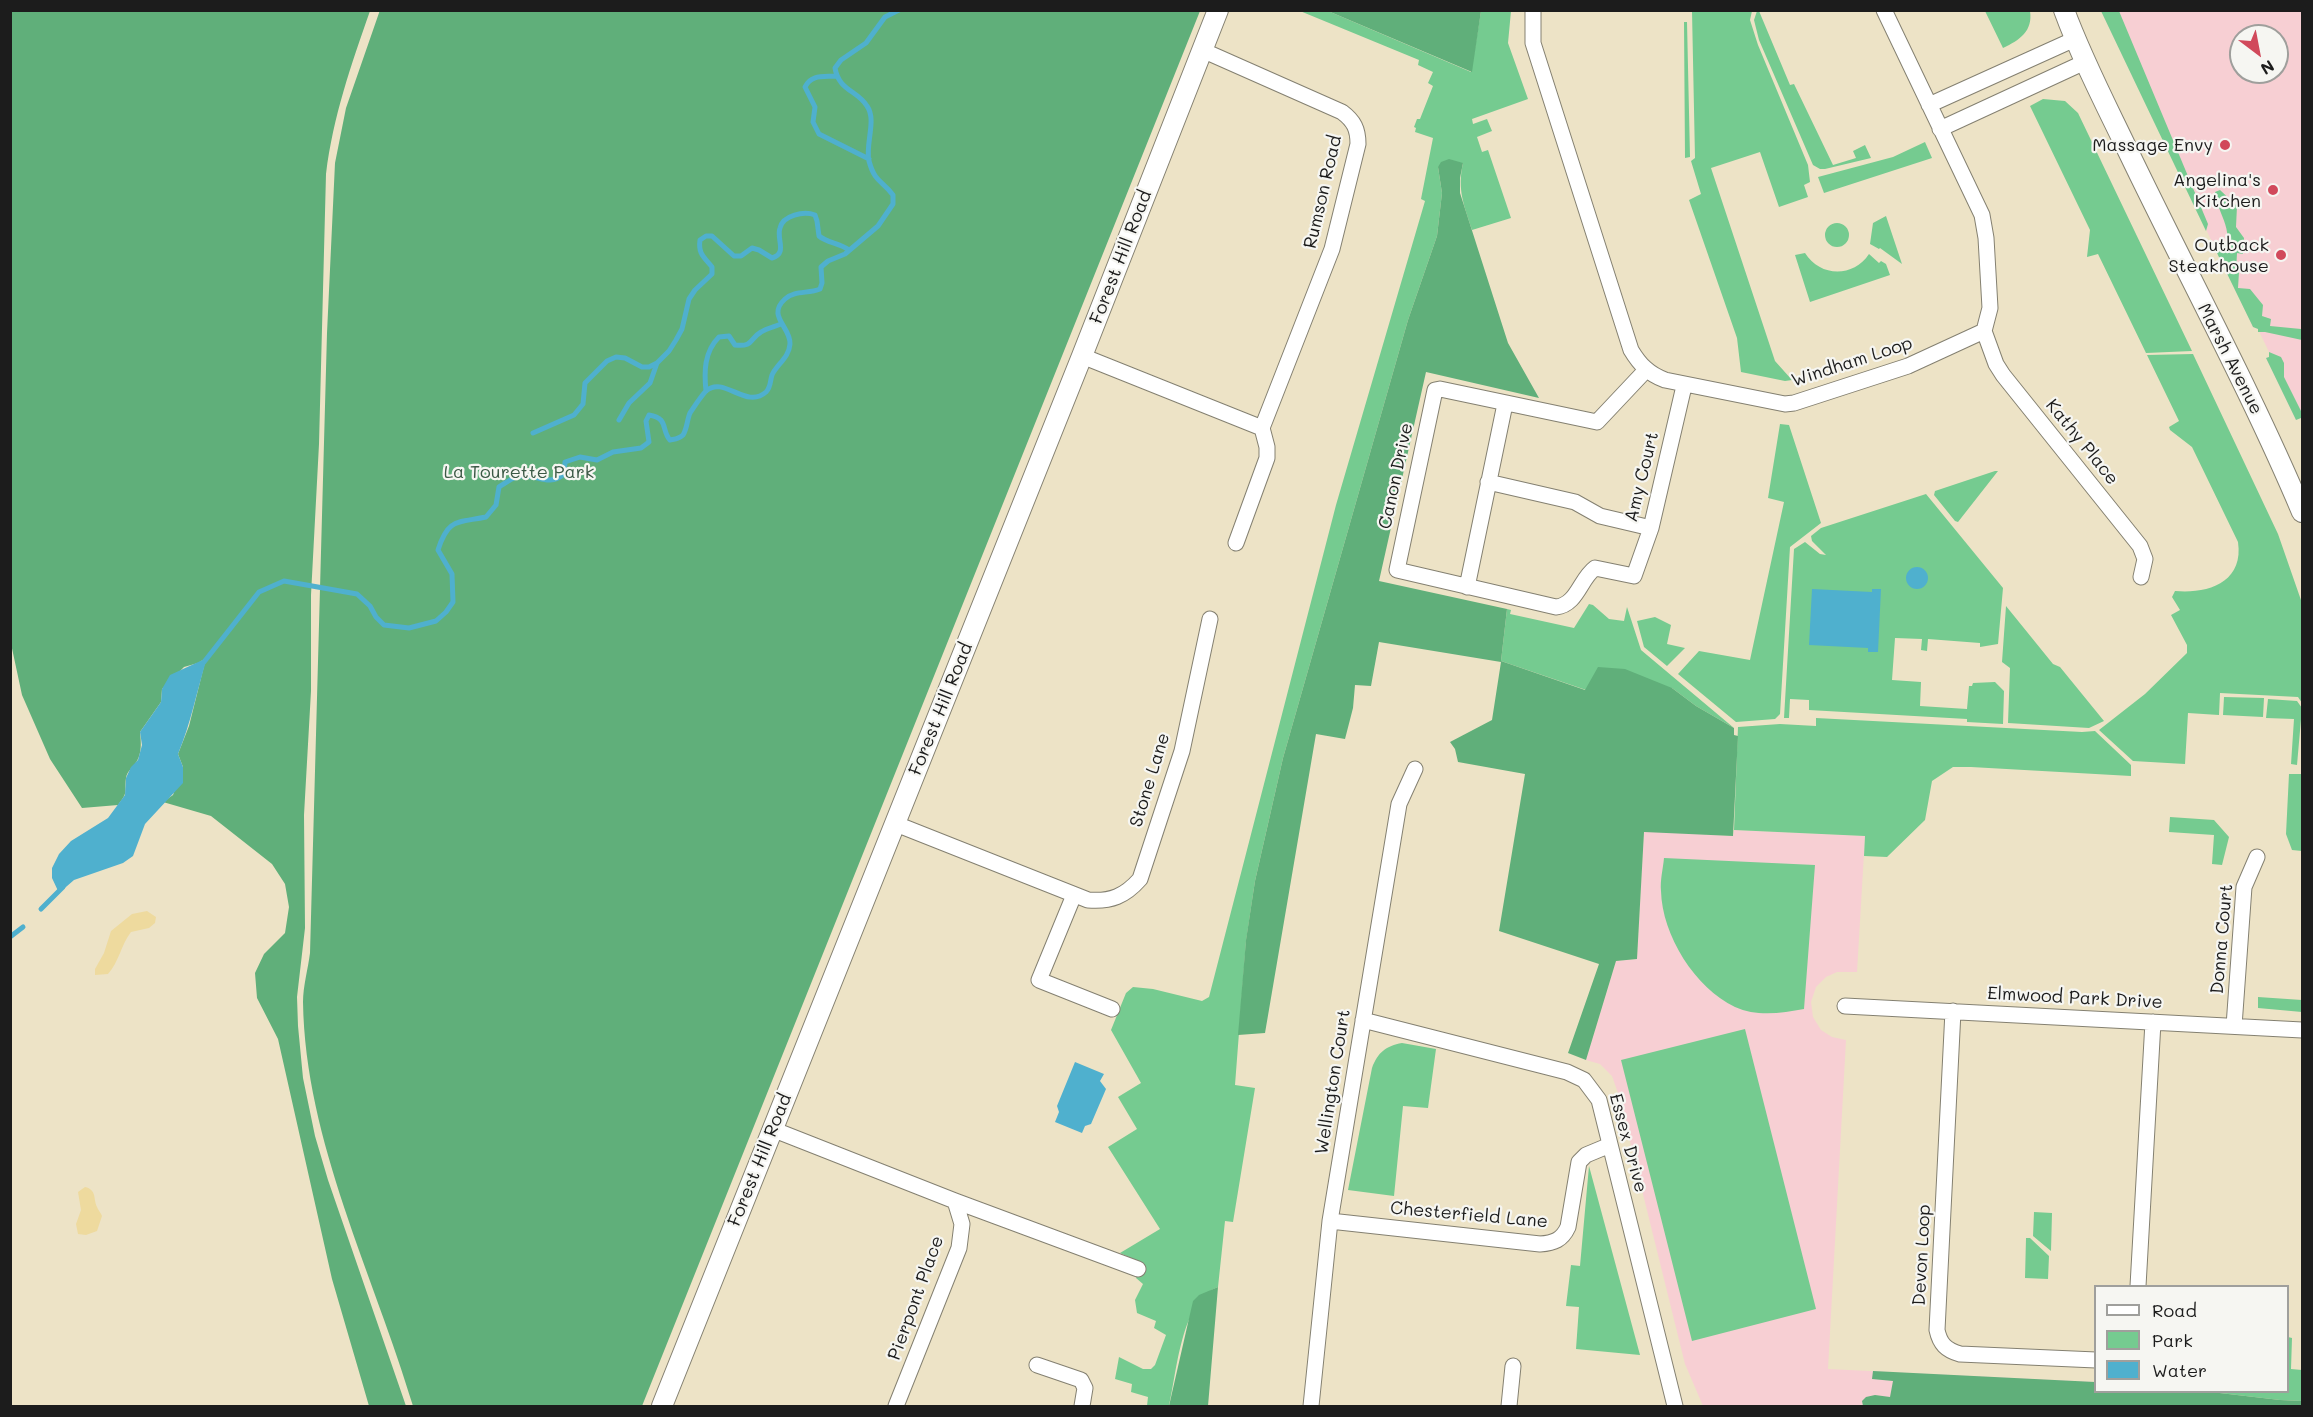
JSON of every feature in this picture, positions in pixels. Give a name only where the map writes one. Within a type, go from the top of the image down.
[{"type":"street","name":"Forest Hill Road","points":[[662,1407],[896,824],[1218,10]]},
{"type":"street","points":[[1533,10],[1533,43],[1539,63],[1631,350],[1646,370]]},
{"type":"street","points":[[1884,10],[1982,215],[1990,309],[1984,332]]},
{"type":"street","name":"Marsh Avenue","points":[[2064,10],[2085,62],[2277,453],[2302,512]]},
{"type":"street","points":[[1929,105],[2075,39]]},
{"type":"street","name":"Rumson Road","points":[[1202,50],[1342,112],[1355,125],[1358,134],[1358,144],[1332,249],[1262,428]]},
{"type":"street","points":[[1940,129],[2085,62]]},
{"type":"street","name":"Windham Loop","points":[[1646,370],[1654,376],[1684,386],[1776,403],[1794,403],[1908,366],[1984,332]]},
{"type":"street","name":"Kathy Place","points":[[1984,332],[1996,364],[2003,375],[2140,546],[2145,559],[2141,577]]},
{"type":"street","points":[[1082,356],[1262,428],[1267,447],[1267,458],[1236,543]]},
{"type":"street","name":"Canon Drive","points":[[1634,576],[1595,568],[1567,604],[1556,607],[1402,572],[1397,570],[1397,566],[1435,390],[1440,389],[1597,422],[1646,370]]},
{"type":"street","name":"Amy Court","points":[[1634,576],[1651,528],[1684,386]]},
{"type":"street","points":[[1467,587],[1505,404]]},
{"type":"street","points":[[1488,482],[1575,502],[1600,516],[1651,528]]},
{"type":"street","name":"Stone Lane","points":[[896,824],[1088,900],[1102,902],[1117,898],[1129,891],[1140,879],[1182,751],[1210,619]]},
{"type":"street","name":"Wellington Court","points":[[1311,1407],[1330,1221],[1399,804],[1415,769]]},
{"type":"street","name":"Donna Court","points":[[2234,1026],[2244,888],[2257,857]]},
{"type":"street","points":[[1074,895],[1039,980],[1112,1009]]},
{"type":"street","name":"Elmwood Park Drive","points":[[1845,1006],[2302,1030]]},
{"type":"street","name":"Devon Loop","points":[[1953,1011],[1937,1330],[1939,1339],[1950,1352],[1960,1354],[2094,1360]]},
{"type":"street","name":"Essex Drive","points":[[1363,1020],[1567,1072],[1590,1086],[1599,1100],[1675,1407]]},
{"type":"street","points":[[2138,1285],[2153,1022]]},
{"type":"street","points":[[772,1129],[1138,1269]]},
{"type":"street","name":"Chesterfield Lane","points":[[1330,1221],[1540,1244],[1550,1243],[1558,1240],[1568,1227],[1579,1162],[1587,1155],[1610,1145]]},
{"type":"street","name":"Pierpont Place","points":[[896,1407],[959,1248],[962,1224],[956,1201]]},
{"type":"street","points":[[1037,1365],[1081,1380],[1085,1388],[1082,1407]]},
{"type":"street","points":[[1509,1407],[1513,1366]]},
{"type":"shaded area","points":[[2101,11],[2302,11],[2302,422],[2301,418],[2296,420],[2266,358],[2269,357],[2269,352],[2258,329],[2253,327]]},
{"type":"shaded area","points":[[1734,830],[1865,836],[1857,972],[1837,972],[1826,977],[1816,987],[1811,1002],[1813,1017],[1821,1030],[1832,1037],[1846,1040],[1828,1369],[2094,1382],[2094,1393],[2167,1406],[1703,1406],[1685,1364],[1618,1093],[1612,1076],[1600,1064],[1586,1060],[1616,961],[1637,959],[1644,831],[1733,836]]},
{"type":"green space","name":"La Tourette Park","points":[[380,10],[1200,11],[642,1406],[413,1406],[344,1207],[328,1156],[316,1105],[307,1054],[303,1002],[310,953],[327,333],[335,163],[346,108]]},
{"type":"green space","points":[[10,11],[370,11],[338,112],[326,174],[319,444],[311,595],[311,691],[304,815],[305,928],[297,997],[303,1078],[315,1136],[406,1406],[369,1406],[332,1279],[278,1039],[257,998],[255,973],[264,954],[285,933],[289,907],[285,884],[272,864],[211,816],[163,802],[173,795],[183,767],[178,754],[189,726],[206,658],[184,667],[162,689],[161,702],[140,732],[140,754],[129,771],[125,794],[118,805],[82,808],[50,759],[22,695],[10,639]]},
{"type":"green space","points":[[1300,11],[1328,11],[1471,72],[1481,11],[1511,11],[1508,43],[1528,99],[1472,119],[1473,124],[1487,119],[1492,131],[1477,137],[1482,152],[1488,150],[1511,218],[1472,230],[1461,189],[1463,163],[1438,167],[1442,193],[1437,236],[1408,320],[1283,758],[1255,881],[1246,941],[1235,1085],[1255,1088],[1233,1222],[1225,1221],[1218,1287],[1206,1294],[1188,1321],[1178,1357],[1169,1406],[1147,1406],[1148,1397],[1131,1392],[1132,1384],[1115,1379],[1119,1357],[1143,1369],[1151,1369],[1155,1365],[1166,1335],[1154,1328],[1156,1321],[1137,1313],[1135,1300],[1143,1284],[1136,1278],[1144,1264],[1120,1253],[1160,1229],[1108,1147],[1137,1129],[1118,1097],[1141,1083],[1111,1030],[1126,993],[1133,987],[1153,989],[1202,1001],[1209,997],[1336,505],[1425,201],[1421,199],[1433,138],[1415,132],[1414,127],[1417,119],[1420,119],[1433,86],[1428,83],[1433,72],[1418,65],[1419,60]]},
{"type":"green space","points":[[1328,11],[1481,11],[1472,72]]},
{"type":"green space","points":[[1692,11],[1752,11],[1750,20],[1758,45],[1808,165],[1810,182],[1804,185],[1808,197],[1779,207],[1760,152],[1711,168],[1775,361],[1792,380],[1785,381],[1741,372],[1737,338],[1689,200],[1701,194],[1691,161],[1695,158]]},
{"type":"green space","points":[[1759,11],[1790,85],[1794,84],[1833,165],[1856,158],[1853,151],[1865,145],[1871,158],[1825,169],[1813,165],[1759,40],[1754,20]]},
{"type":"green space","points":[[1985,11],[2030,11],[2029,24],[2020,38],[2003,48]]},
{"type":"green space","points":[[2101,11],[2119,11],[2208,224],[2206,231]]},
{"type":"green space","points":[[1684,22],[1687,22],[1690,157],[1685,158]]},
{"type":"green space","points":[[2043,99],[2065,101],[2078,113],[2192,351],[2146,353],[2098,254],[2087,257],[2090,230],[2030,106]]},
{"type":"green space","points":[[1925,142],[1932,158],[1824,193],[1818,177],[1893,157]]},
{"type":"green space","points":[[1449,159],[1463,163],[1460,193],[1508,343],[1539,398],[1426,372],[1379,581],[1507,609],[1501,661],[1585,690],[1598,667],[1625,669],[1672,688],[1696,706],[1734,728],[1734,735],[1738,736],[1733,836],[1644,832],[1637,959],[1616,961],[1586,1060],[1568,1053],[1599,964],[1499,931],[1525,774],[1458,762],[1455,749],[1450,742],[1492,720],[1501,662],[1379,642],[1371,686],[1355,685],[1353,708],[1345,739],[1316,734],[1265,1033],[1238,1035],[1246,940],[1255,881],[1283,758],[1408,320],[1437,236],[1442,193],[1438,167],[1441,162]]},
{"type":"green space","points":[[2220,190],[2237,206],[2236,227],[2244,238],[2243,254],[2237,253],[2238,288],[2250,289],[2263,305],[2262,316],[2271,319],[2270,326],[2301,329],[2302,340],[2258,332],[2258,329],[2253,327],[2217,253],[2224,247],[2227,240],[2225,225],[2216,200],[2215,192]]},
{"type":"green space","points":[[1886,216],[1902,264],[1880,248],[1870,244],[1873,223]]},
{"type":"green space","points":[[1837,223],[1845,227],[1849,235],[1845,243],[1837,247],[1829,243],[1825,235],[1829,227]]},
{"type":"green space","points":[[1805,253],[1819,267],[1837,271],[1846,271],[1854,267],[1869,254],[1879,263],[1881,261],[1886,264],[1890,275],[1810,302],[1795,255]]},
{"type":"green space","points":[[2269,352],[2281,357],[2284,363],[2284,377],[2302,413],[2302,422],[2301,418],[2296,420],[2266,358],[2269,357]]},
{"type":"green space","points":[[2193,354],[2278,534],[2302,603],[2302,703],[2298,697],[2220,693],[2219,715],[2188,713],[2185,764],[2133,761],[2099,730],[2145,694],[2187,653],[2187,645],[2171,615],[2180,610],[2172,597],[2175,591],[2211,588],[2221,583],[2235,567],[2238,556],[2238,542],[2192,447],[2170,430],[2169,427],[2179,421],[2147,355]]},
{"type":"green space","points":[[1780,424],[1789,425],[1821,523],[1790,547],[1780,714],[1775,719],[1736,722],[1678,674],[1699,651],[1750,660],[1784,502],[1768,498]]},
{"type":"green space","points":[[1998,471],[1958,522],[1934,495],[1935,491]]},
{"type":"green space","points":[[1926,494],[2003,588],[1998,644],[1980,647],[1980,643],[1928,639],[1927,651],[1921,650],[1922,639],[1895,638],[1892,680],[1921,682],[1920,706],[1967,709],[1969,686],[1973,683],[1995,682],[2004,691],[2003,724],[1967,722],[1967,719],[1809,710],[1809,700],[1790,699],[1789,718],[1784,718],[1794,549],[1805,542],[1820,554],[1826,555],[1812,541],[1811,536],[1821,528]]},
{"type":"green space","points":[[1589,604],[1609,619],[1624,621],[1627,607],[1641,650],[1734,728],[1696,706],[1672,688],[1586,690],[1501,661],[1507,609],[1511,610],[1510,614],[1574,628]]},
{"type":"green space","points":[[2006,606],[2053,664],[2060,667],[2104,721],[2089,728],[2008,723],[2010,668],[2002,662]]},
{"type":"green space","points":[[1655,617],[1671,625],[1667,644],[1685,648],[1667,666],[1644,647],[1637,621]]},
{"type":"green space","points":[[2224,697],[2264,698],[2263,717],[2223,715]]},
{"type":"green space","points":[[2268,699],[2297,701],[2302,708],[2297,765],[2291,764],[2294,719],[2266,718]]},
{"type":"green space","points":[[1816,718],[2095,731],[2131,765],[2131,776],[1953,767],[1932,781],[1925,820],[1887,857],[1864,856],[1865,836],[1734,830],[1738,727],[1780,724],[1816,726]]},
{"type":"green space","points":[[2302,756],[2302,851],[2292,850],[2286,834],[2289,774],[2301,774]]},
{"type":"green space","points":[[2170,817],[2214,820],[2229,837],[2222,865],[2212,864],[2214,835],[2169,832]]},
{"type":"green space","points":[[1664,858],[1815,865],[1804,1009],[1778,1013],[1743,1010],[1720,998],[1694,974],[1674,942],[1667,925],[1661,891]]},
{"type":"green space","points":[[2258,997],[2302,1000],[2302,1012],[2258,1008]]},
{"type":"green space","points":[[1745,1029],[1816,1309],[1692,1341],[1621,1060]]},
{"type":"green space","points":[[1402,1043],[1436,1049],[1428,1108],[1403,1106],[1394,1196],[1348,1190],[1372,1068],[1383,1051]]},
{"type":"green space","points":[[1589,1166],[1640,1355],[1576,1349],[1579,1307],[1566,1306],[1571,1265],[1580,1266]]},
{"type":"green space","points":[[2034,1212],[2052,1213],[2051,1251],[2033,1236]]},
{"type":"green space","points":[[2026,1238],[2030,1238],[2049,1256],[2048,1279],[2025,1278]]},
{"type":"green space","points":[[1218,1287],[1208,1406],[1169,1406],[1193,1301],[1199,1295]]},
{"type":"green space","points":[[2289,1337],[2292,1338],[2291,1369],[2302,1370],[2302,1401],[2220,1393],[2289,1393]]},
{"type":"green space","points":[[1873,1371],[2094,1382],[2094,1393],[2220,1393],[2302,1401],[2302,1406],[1863,1406],[1862,1401],[1866,1397],[1875,1395],[1890,1397],[1893,1381],[1872,1379]]},
{"type":"sand","points":[[147,911],[156,917],[155,923],[149,928],[131,932],[108,974],[95,975],[95,969],[104,953],[111,931],[132,914]]},
{"type":"sand","points":[[85,1187],[93,1192],[102,1216],[97,1231],[86,1235],[78,1234],[76,1224],[81,1210],[78,1192]]},
{"type":"water","points":[[1917,567],[1925,570],[1928,578],[1925,586],[1917,589],[1909,586],[1906,578],[1909,570]]},
{"type":"water","points":[[1812,589],[1872,592],[1872,589],[1881,589],[1878,652],[1868,652],[1868,648],[1809,645]]},
{"type":"water","points":[[207,658],[178,754],[183,767],[183,783],[145,824],[133,856],[123,863],[74,880],[59,893],[52,878],[52,868],[59,854],[71,841],[108,818],[125,795],[126,778],[131,767],[138,760],[142,745],[140,732],[161,702],[162,689],[170,675]]},
{"type":"water","points":[[1075,1062],[1104,1074],[1100,1081],[1106,1089],[1091,1124],[1085,1126],[1082,1133],[1055,1122],[1059,1112],[1057,1106]]},
{"type":"waterway","points":[[204,662],[259,592],[284,581],[357,594],[370,606],[384,625],[409,628],[436,621],[453,602],[452,574],[438,550],[442,540],[450,527],[455,524],[486,517],[496,505],[499,487],[514,478],[523,476],[546,480],[558,478],[564,474],[565,462],[580,457],[597,460],[613,452],[641,448],[649,442],[646,421],[649,415],[662,422],[670,440],[678,438],[684,433],[690,413],[706,391],[713,387],[728,389],[751,397],[766,392],[772,375],[785,357],[790,344],[787,332],[778,316],[780,305],[793,294],[820,289],[821,267],[828,261],[845,254],[878,226],[893,204],[893,195],[876,177],[869,161],[870,112],[863,101],[840,81],[835,68],[841,60],[866,43],[885,17],[899,10]]},
{"type":"waterway","points":[[836,76],[814,78],[805,87],[815,107],[813,122],[819,134],[869,159]]},
{"type":"waterway","points":[[533,433],[574,415],[583,404],[585,383],[607,361],[616,357],[625,358],[642,367],[649,367],[657,363],[669,351],[682,329],[689,299],[712,274],[712,267],[700,249],[700,240],[706,236],[712,236],[734,256],[741,256],[752,248],[772,258],[777,256],[781,249],[779,232],[785,220],[794,215],[810,214],[815,215],[819,236],[849,250]]},
{"type":"waterway","points":[[706,391],[705,370],[708,356],[719,337],[729,336],[735,345],[745,345],[763,331],[781,324]]},
{"type":"waterway","points":[[619,420],[629,403],[650,383],[657,363]]},
{"type":"waterway","points":[[41,909],[63,887]]},
{"type":"waterway","points":[[10,937],[23,927]]},
{"type":"place","name":"Massage Envy","points":[[2225,145]]},
{"type":"place","name":"Angelina's Kitchen","points":[[2273,190]]},
{"type":"place","name":"Outback Steakhouse","points":[[2281,255]]}]
